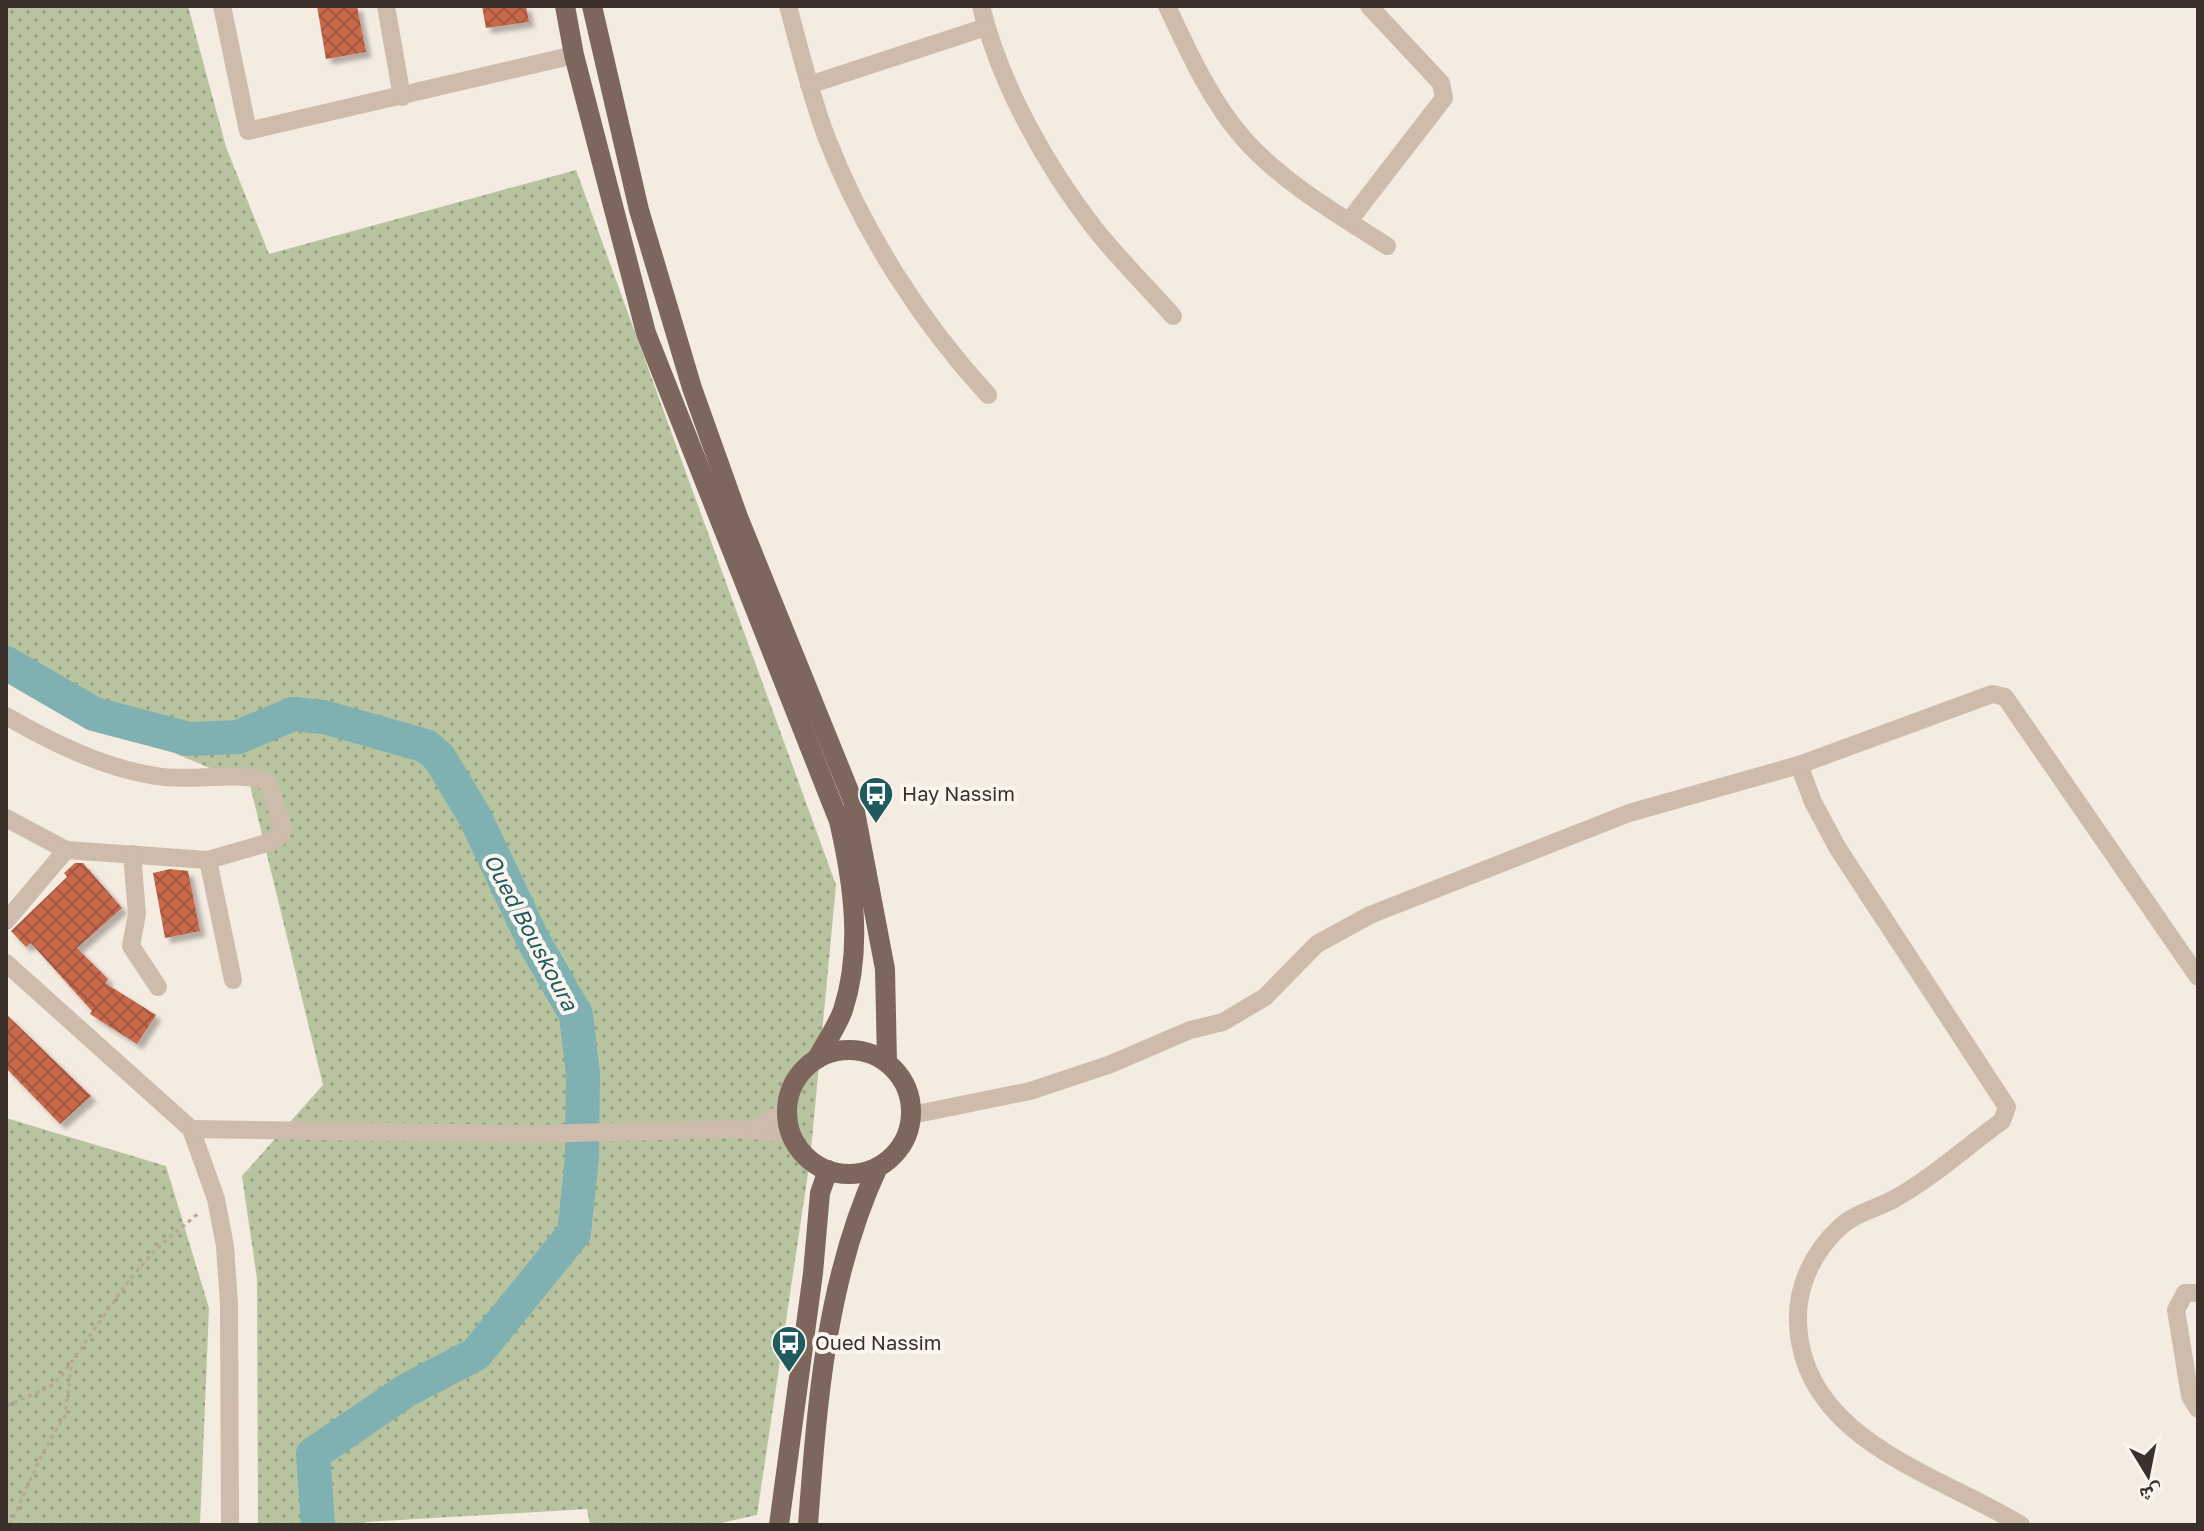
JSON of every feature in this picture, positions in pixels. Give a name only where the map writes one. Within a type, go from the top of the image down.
[{"type":"main road","points":[[565,6],[574,55],[625,260],[660,375],[839,821],[852,894],[852,974],[842,1012],[817,1059],[796,1080],[787,1110],[791,1134],[810,1160],[828,1170],[853,1174],[878,1167],[898,1151],[912,1115],[906,1085],[887,1062],[852,1050],[817,1059]]},
{"type":"main road","points":[[592,6],[639,210],[692,388],[738,517],[853,801],[885,969],[887,1062]]},
{"type":"main road","points":[[808,1525],[835,1286],[855,1216],[878,1167]]},
{"type":"main road","points":[[779,1525],[813,1273],[820,1193],[828,1170]]},
{"type":"street","points":[[222,6],[248,131],[574,55]]},
{"type":"street","points":[[386,6],[402,97]]},
{"type":"street","points":[[788,6],[809,85],[853,198],[948,352],[988,395]]},
{"type":"street","points":[[981,6],[1007,84],[1063,179],[1095,228],[1173,316]]},
{"type":"street","points":[[1167,6],[1189,51],[1242,138],[1270,165],[1387,246]]},
{"type":"street","points":[[1349,221],[1444,98],[1441,83],[1369,6]]},
{"type":"street","points":[[809,85],[986,27]]},
{"type":"street","points":[[912,1115],[1030,1091],[1111,1064],[1190,1030],[1223,1022],[1265,997],[1317,944],[1370,915],[1629,813],[1799,765],[2000,694],[2198,977]]},
{"type":"street","points":[[6,716],[105,763],[154,776],[267,781],[283,827],[279,837],[208,860],[66,850],[6,818]]},
{"type":"street","points":[[1799,765],[1831,838],[2007,1107],[2002,1121],[1894,1199],[1842,1225],[1818,1250],[1805,1278],[1797,1311],[1799,1351],[1812,1385],[1855,1430],[1898,1462],[1979,1499],[2021,1525]]},
{"type":"street","points":[[6,921],[66,850]]},
{"type":"street","points":[[132,854],[137,914],[131,946],[158,987]]},
{"type":"street","points":[[208,860],[233,980]]},
{"type":"street","points":[[6,963],[191,1129],[216,1199],[225,1246],[229,1304],[230,1525]]},
{"type":"street","points":[[755,1129],[787,1110]]},
{"type":"street","points":[[191,1129],[530,1134],[755,1129],[791,1134]]},
{"type":"street","points":[[2195,1398],[2176,1310],[2185,1293],[2198,1293]]},
{"type":"path","points":[[6,1406],[50,1387],[72,1362],[130,1279],[157,1248],[216,1199]]},
{"type":"path","points":[[10,1525],[41,1456],[65,1415],[72,1362]]},
{"type":"green space","points":[[6,6],[188,6],[226,147],[269,254],[576,170],[836,885],[810,1160],[757,1515],[712,1525],[590,1525],[587,1509],[366,1522],[365,1525],[258,1525],[257,1279],[242,1176],[323,1085],[250,785],[6,682]]},
{"type":"green space","points":[[6,1118],[166,1166],[209,1308],[200,1525],[6,1525]]},
{"type":"building","points":[[317,6],[357,6],[366,52],[326,59]]},
{"type":"building","points":[[482,6],[526,6],[529,22],[486,28]]},
{"type":"building","points":[[75,863],[83,863],[122,908],[77,948],[108,979],[105,983],[156,1015],[137,1044],[90,1014],[92,1011],[31,943],[26,947],[11,931],[67,877],[64,873]]},
{"type":"building","points":[[170,869],[188,871],[200,931],[165,938],[153,873]]},
{"type":"building","points":[[6,1014],[91,1096],[60,1124],[6,1068]]},
{"type":"waterway","name":"Oued Bouskoura","points":[[6,663],[94,714],[189,739],[238,737],[293,714],[324,717],[426,746],[439,757],[475,817],[533,940],[576,1015],[583,1074],[582,1157],[574,1233],[476,1354],[407,1390],[313,1454],[318,1525]]},
{"type":"place","name":"Hay Nassim","points":[[876,825]]},
{"type":"place","name":"Oued Nassim","points":[[789,1374]]}]
